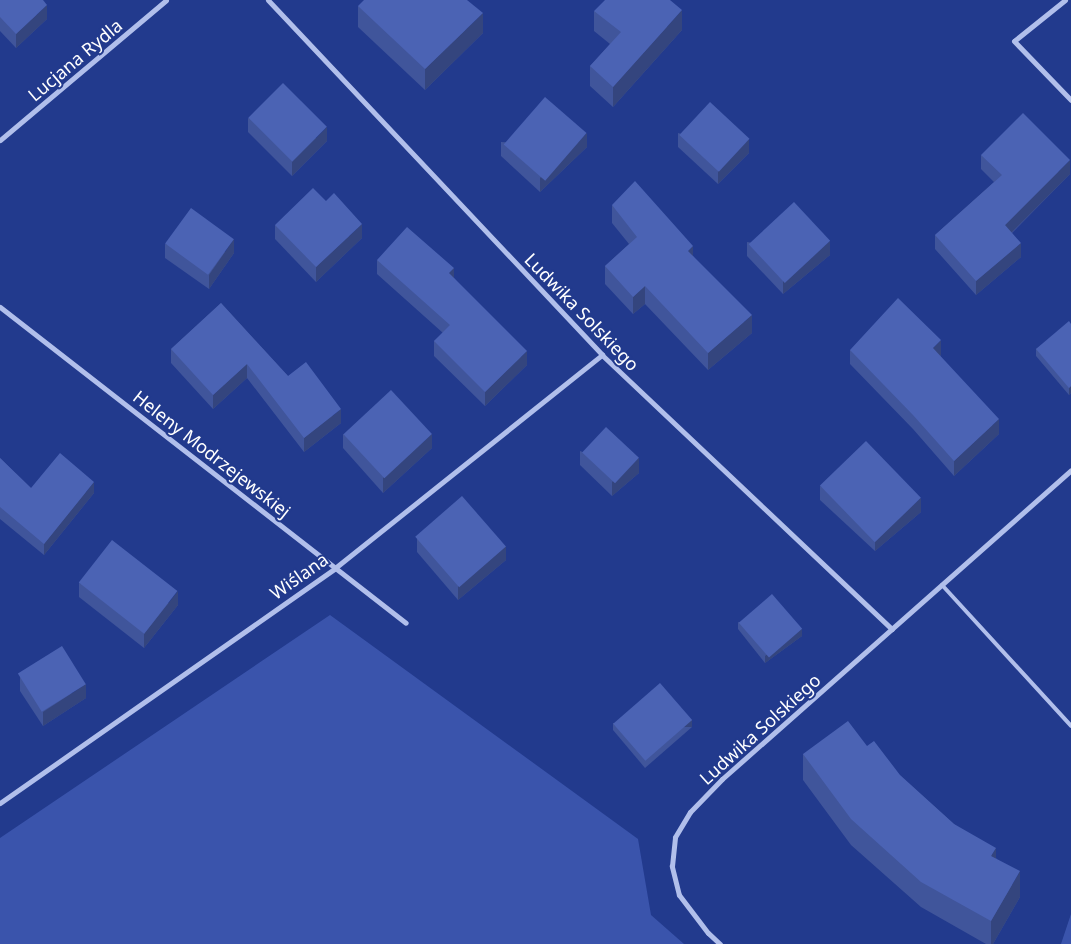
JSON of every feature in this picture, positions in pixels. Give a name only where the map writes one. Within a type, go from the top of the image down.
[{"type":"street","name":"Lucjana Rydla","points":[[0,140],[166,0]]},
{"type":"street","name":"Ludwika Solskiego","points":[[268,0],[602,355],[892,629]]},
{"type":"street","points":[[1065,0],[1014,41],[1071,100]]},
{"type":"street","name":"Heleny Modrzejewskiej","points":[[0,307],[406,624]]},
{"type":"street","name":"Wiślana","points":[[0,803],[335,568],[602,355]]},
{"type":"street","name":"Ludwika Solskiego","points":[[720,944],[708,933],[679,896],[672,866],[675,837],[690,812],[722,779],[1071,470]]},
{"type":"lane","points":[[942,585],[1071,726]]},
{"type":"shaded area","points":[[330,615],[638,839],[651,915],[684,944],[0,944],[0,838]]},
{"type":"shaded area","points":[[1071,914],[1071,944],[1061,944]]},
{"type":"building","points":[[0,0],[43,0],[47,5],[16,34],[0,17]]},
{"type":"building","points":[[364,0],[467,0],[483,13],[425,69],[358,6]]},
{"type":"building","points":[[605,0],[670,0],[682,10],[613,87],[590,66],[621,32],[594,11]]},
{"type":"building","points":[[283,83],[327,127],[292,161],[248,118]]},
{"type":"building","points":[[545,97],[587,133],[545,181],[504,145]]},
{"type":"building","points":[[710,102],[749,139],[719,172],[679,135]]},
{"type":"building","points":[[1023,113],[1070,160],[1005,225],[1021,243],[976,281],[935,235],[1002,175],[981,155]]},
{"type":"building","points":[[635,181],[693,246],[688,251],[752,315],[708,353],[645,286],[633,297],[605,266],[637,237],[612,205]]},
{"type":"building","points":[[313,188],[326,201],[334,193],[362,224],[316,267],[275,225]]},
{"type":"building","points":[[794,202],[830,241],[785,283],[749,244]]},
{"type":"building","points":[[191,208],[234,239],[208,275],[165,244]]},
{"type":"building","points":[[407,227],[454,268],[449,273],[527,351],[485,392],[434,341],[450,325],[377,260]]},
{"type":"building","points":[[898,298],[941,340],[933,348],[999,419],[954,461],[913,415],[850,350]]},
{"type":"building","points":[[221,303],[288,376],[306,362],[341,409],[304,438],[247,364],[213,395],[171,349]]},
{"type":"building","points":[[1069,321],[1071,324],[1071,386],[1069,388],[1036,349]]},
{"type":"building","points":[[391,390],[432,434],[384,478],[343,434]]},
{"type":"building","points":[[606,427],[639,458],[615,483],[582,453]]},
{"type":"building","points":[[866,441],[921,498],[875,542],[820,485]]},
{"type":"building","points":[[60,453],[94,482],[44,544],[0,507],[0,458],[31,488]]},
{"type":"building","points":[[462,496],[506,547],[459,587],[415,537]]},
{"type":"building","points":[[112,540],[177,591],[144,634],[79,583]]},
{"type":"building","points":[[772,594],[802,629],[769,658],[739,623]]},
{"type":"building","points":[[62,646],[86,684],[42,712],[18,674]]},
{"type":"building","points":[[660,683],[692,720],[645,761],[613,724]]},
{"type":"building","points":[[848,721],[867,746],[874,741],[900,775],[954,824],[996,848],[991,856],[1020,871],[991,921],[921,882],[851,819],[803,754]]}]
